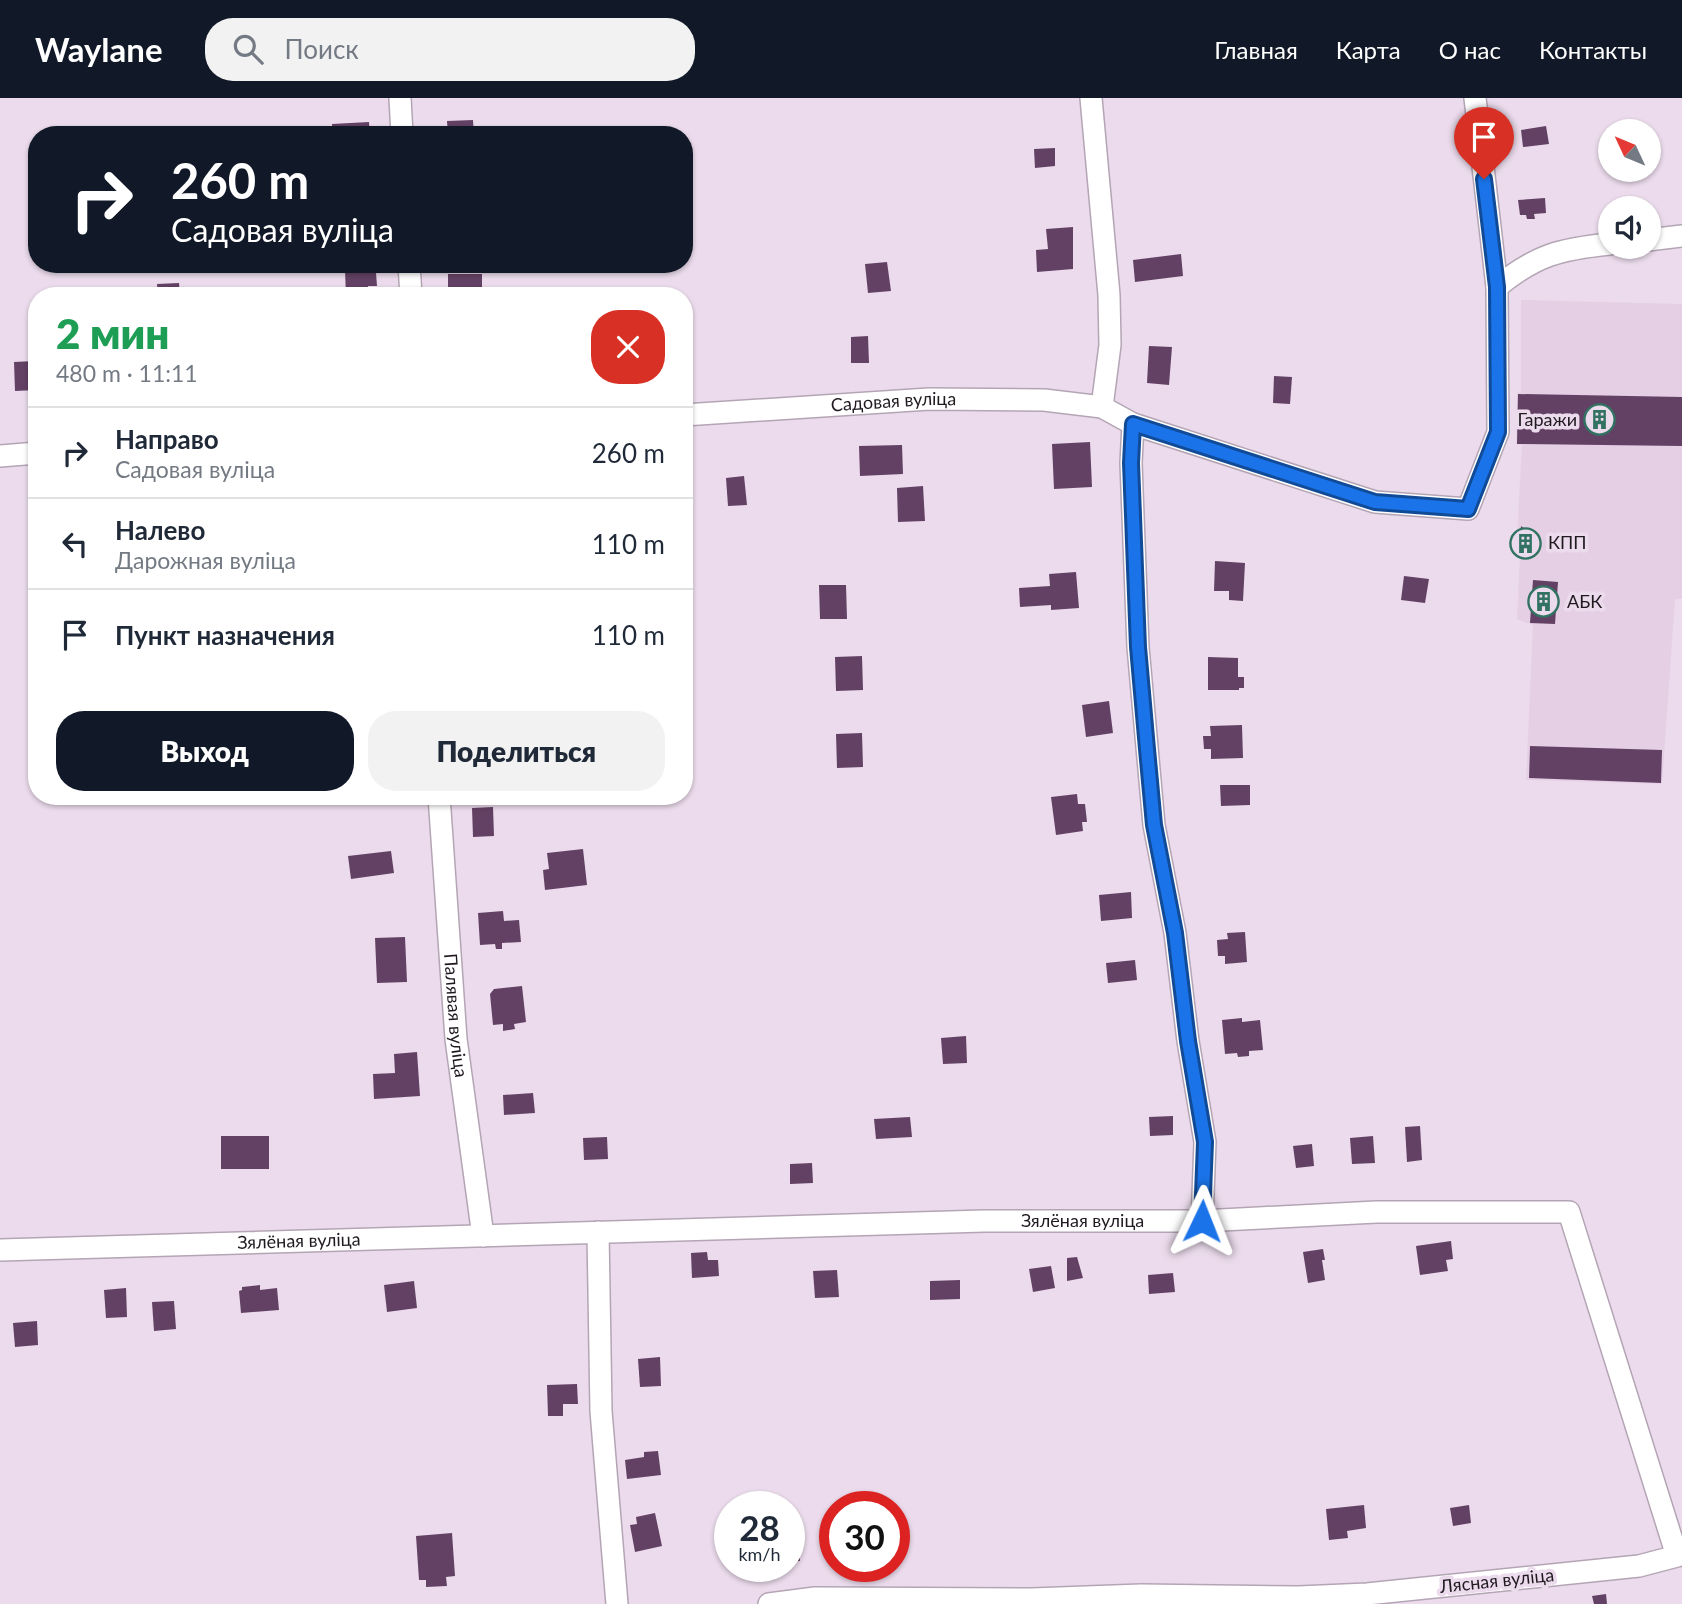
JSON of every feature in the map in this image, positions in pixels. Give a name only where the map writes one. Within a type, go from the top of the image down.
[{"type":"street","points":[[400,98],[402,126]]},
{"type":"street","points":[[1091,98],[1109,295],[1110,345],[1102,407]]},
{"type":"street","points":[[1475,98],[1497,287]]},
{"type":"street","points":[[1661,238],[1682,236]]},
{"type":"street","points":[[1497,287],[1520,268],[1550,253],[1598,246]]},
{"type":"street","name":"Садовая вуліца","points":[[693,414],[929,399],[1044,400],[1102,407],[1133,424],[1375,502],[1468,509],[1498,432],[1497,287]]},
{"type":"street","points":[[1133,424],[1131,463],[1142,688],[1154,825],[1175,933],[1188,1041],[1205,1142],[1202,1221]]},
{"type":"street","points":[[0,456],[28,454]]},
{"type":"street","name":"Палявая вуліца","points":[[440,805],[456,1039],[483,1236]]},
{"type":"street","name":"Зялёная вуліца","points":[[0,1251],[984,1221],[1202,1221],[1376,1212],[1569,1212],[1677,1556]]},
{"type":"street","points":[[598,1232],[601,1411],[617,1604]]},
{"type":"street","name":"Лясная вуліца","points":[[769,1604],[815,1598],[1032,1599],[1142,1595],[1299,1597],[1367,1594],[1639,1566],[1677,1556]]},
{"type":"shaded area","points":[[1521,300],[1682,304],[1682,599],[1675,599],[1662,784],[1526,780],[1533,625],[1517,619],[1520,556],[1516,554],[1522,445],[1516,444],[1517,393],[1521,392]]},
{"type":"building","points":[[473,120],[473,126],[447,126],[447,121]]},
{"type":"building","points":[[369,122],[369,126],[332,126]]},
{"type":"building","points":[[1546,126],[1549,144],[1523,147],[1521,130]]},
{"type":"building","points":[[1055,148],[1055,166],[1035,168],[1034,149]]},
{"type":"building","points":[[1545,198],[1546,213],[1534,214],[1535,219],[1520,215],[1518,200]]},
{"type":"building","points":[[1073,227],[1073,269],[1037,272],[1036,250],[1048,249],[1046,229]]},
{"type":"building","points":[[1181,254],[1183,276],[1135,282],[1133,260]]},
{"type":"building","points":[[887,262],[891,291],[868,293],[865,264]]},
{"type":"building","points":[[345,273],[376,273],[377,286],[346,287]]},
{"type":"building","points":[[448,274],[482,274],[482,287],[448,287]]},
{"type":"building","points":[[179,283],[179,287],[157,287],[157,284]]},
{"type":"building","points":[[868,336],[869,363],[851,363],[851,337]]},
{"type":"building","points":[[1149,346],[1172,347],[1169,385],[1147,383]]},
{"type":"building","points":[[28,361],[28,390],[15,391],[14,362]]},
{"type":"building","points":[[1274,376],[1292,377],[1290,404],[1273,403]]},
{"type":"building","name":"Гаражи","points":[[1518,394],[1682,397],[1682,446],[1517,444]]},
{"type":"building","points":[[1090,442],[1092,487],[1054,489],[1052,444]]},
{"type":"building","points":[[902,445],[903,474],[860,476],[859,446]]},
{"type":"building","points":[[744,476],[747,505],[728,506],[726,478]]},
{"type":"building","points":[[923,486],[925,521],[898,522],[897,488]]},
{"type":"building","name":"КПП","points":[[1521,526],[1532,534],[1529,554],[1518,553]]},
{"type":"building","points":[[1215,561],[1245,563],[1243,601],[1229,600],[1229,591],[1214,591]]},
{"type":"building","points":[[1076,572],[1079,608],[1051,610],[1051,605],[1020,607],[1019,588],[1050,586],[1049,574]]},
{"type":"building","points":[[1404,576],[1429,579],[1425,603],[1401,600]]},
{"type":"building","name":"АБК","points":[[1533,580],[1558,582],[1555,624],[1530,623]]},
{"type":"building","points":[[819,585],[846,585],[847,619],[820,619]]},
{"type":"building","points":[[862,656],[863,690],[836,691],[835,657]]},
{"type":"building","points":[[1208,657],[1238,658],[1238,677],[1244,677],[1244,688],[1208,690]]},
{"type":"building","points":[[1109,701],[1113,733],[1086,737],[1082,705]]},
{"type":"building","points":[[1242,725],[1243,758],[1211,759],[1211,749],[1204,749],[1203,736],[1211,736],[1210,726]]},
{"type":"building","points":[[862,733],[863,767],[837,768],[836,734]]},
{"type":"building","points":[[1530,746],[1662,750],[1661,783],[1529,778]]},
{"type":"building","points":[[1220,785],[1250,785],[1250,805],[1221,806]]},
{"type":"building","points":[[1077,794],[1078,804],[1085,804],[1087,822],[1082,822],[1083,831],[1056,835],[1051,797]]},
{"type":"building","points":[[493,807],[494,836],[473,837],[472,808]]},
{"type":"building","points":[[583,849],[587,885],[545,890],[543,870],[549,869],[547,853]]},
{"type":"building","points":[[391,851],[394,873],[351,879],[348,856]]},
{"type":"building","points":[[1131,892],[1132,918],[1101,921],[1099,895]]},
{"type":"building","points":[[503,911],[504,921],[519,920],[521,942],[502,943],[502,949],[496,949],[495,944],[480,945],[478,913]]},
{"type":"building","points":[[1245,932],[1247,962],[1225,964],[1225,956],[1218,956],[1217,940],[1228,939],[1227,933]]},
{"type":"building","points":[[405,937],[407,982],[377,983],[375,938]]},
{"type":"building","points":[[1135,960],[1137,980],[1108,983],[1106,963]]},
{"type":"building","points":[[522,986],[526,1022],[514,1024],[515,1029],[503,1031],[503,1024],[493,1025],[490,994],[494,989]]},
{"type":"building","points":[[1242,1018],[1242,1022],[1260,1020],[1263,1050],[1249,1051],[1249,1056],[1225,1054],[1222,1020]]},
{"type":"building","points":[[966,1036],[967,1063],[943,1064],[941,1038]]},
{"type":"building","points":[[417,1052],[420,1096],[374,1099],[373,1074],[395,1073],[394,1054]]},
{"type":"building","points":[[533,1093],[535,1113],[504,1115],[503,1095]]},
{"type":"building","points":[[1173,1116],[1173,1135],[1150,1136],[1149,1117]]},
{"type":"building","points":[[910,1117],[912,1137],[876,1139],[874,1119]]},
{"type":"building","points":[[1420,1126],[1422,1160],[1407,1162],[1405,1127]]},
{"type":"building","points":[[221,1136],[269,1136],[269,1169],[221,1169]]},
{"type":"building","points":[[1373,1136],[1375,1163],[1352,1164],[1350,1138]]},
{"type":"building","points":[[607,1137],[608,1159],[584,1160],[583,1138]]},
{"type":"building","points":[[1312,1144],[1314,1166],[1296,1168],[1293,1146]]},
{"type":"building","points":[[812,1163],[813,1183],[790,1184],[790,1164]]},
{"type":"building","points":[[1451,1241],[1453,1259],[1446,1260],[1448,1271],[1420,1275],[1416,1246]]},
{"type":"building","points":[[1323,1249],[1325,1280],[1308,1283],[1303,1252]]},
{"type":"building","points":[[707,1252],[708,1260],[718,1260],[719,1276],[692,1278],[691,1253]]},
{"type":"building","points":[[1077,1257],[1083,1278],[1067,1281],[1067,1258]]},
{"type":"building","points":[[1051,1266],[1055,1288],[1033,1292],[1029,1269]]},
{"type":"building","points":[[837,1270],[839,1297],[815,1298],[813,1271]]},
{"type":"building","points":[[1173,1273],[1175,1292],[1149,1294],[1148,1275]]},
{"type":"building","points":[[960,1280],[960,1299],[930,1300],[930,1281]]},
{"type":"building","points":[[414,1281],[417,1308],[387,1312],[384,1285]]},
{"type":"building","points":[[260,1285],[260,1290],[277,1288],[279,1310],[241,1313],[239,1291],[242,1287]]},
{"type":"building","points":[[126,1288],[127,1317],[106,1318],[104,1290]]},
{"type":"building","points":[[174,1301],[176,1329],[154,1331],[152,1302]]},
{"type":"building","points":[[37,1321],[38,1345],[15,1347],[13,1323]]},
{"type":"building","points":[[660,1357],[661,1386],[640,1387],[638,1359]]},
{"type":"building","points":[[577,1384],[578,1404],[563,1404],[563,1416],[548,1416],[547,1385]]},
{"type":"building","points":[[658,1451],[661,1475],[627,1479],[625,1460],[644,1457],[644,1452]]},
{"type":"building","points":[[1364,1505],[1366,1528],[1347,1531],[1348,1538],[1329,1540],[1326,1509]]},
{"type":"building","points":[[1469,1505],[1471,1523],[1453,1526],[1450,1508]]},
{"type":"building","points":[[655,1513],[662,1546],[635,1552],[630,1525],[637,1524],[636,1517]]},
{"type":"building","points":[[452,1533],[455,1576],[446,1577],[447,1586],[426,1587],[426,1580],[419,1580],[416,1536]]},
{"type":"building","points":[[1606,1594],[1607,1604],[1594,1604],[1592,1596]]},
{"type":"place","name":"Гаражи","points":[[1600,420]]},
{"type":"place","name":"КПП","points":[[1525,543]]},
{"type":"place","name":"АБК","points":[[1544,602]]},
{"type":"route","points":[[1202,1221],[1205,1142],[1188,1041],[1175,933],[1154,825],[1138,647],[1131,463],[1133,424],[1375,502],[1468,509],[1498,432],[1497,287],[1484,179]]}]
